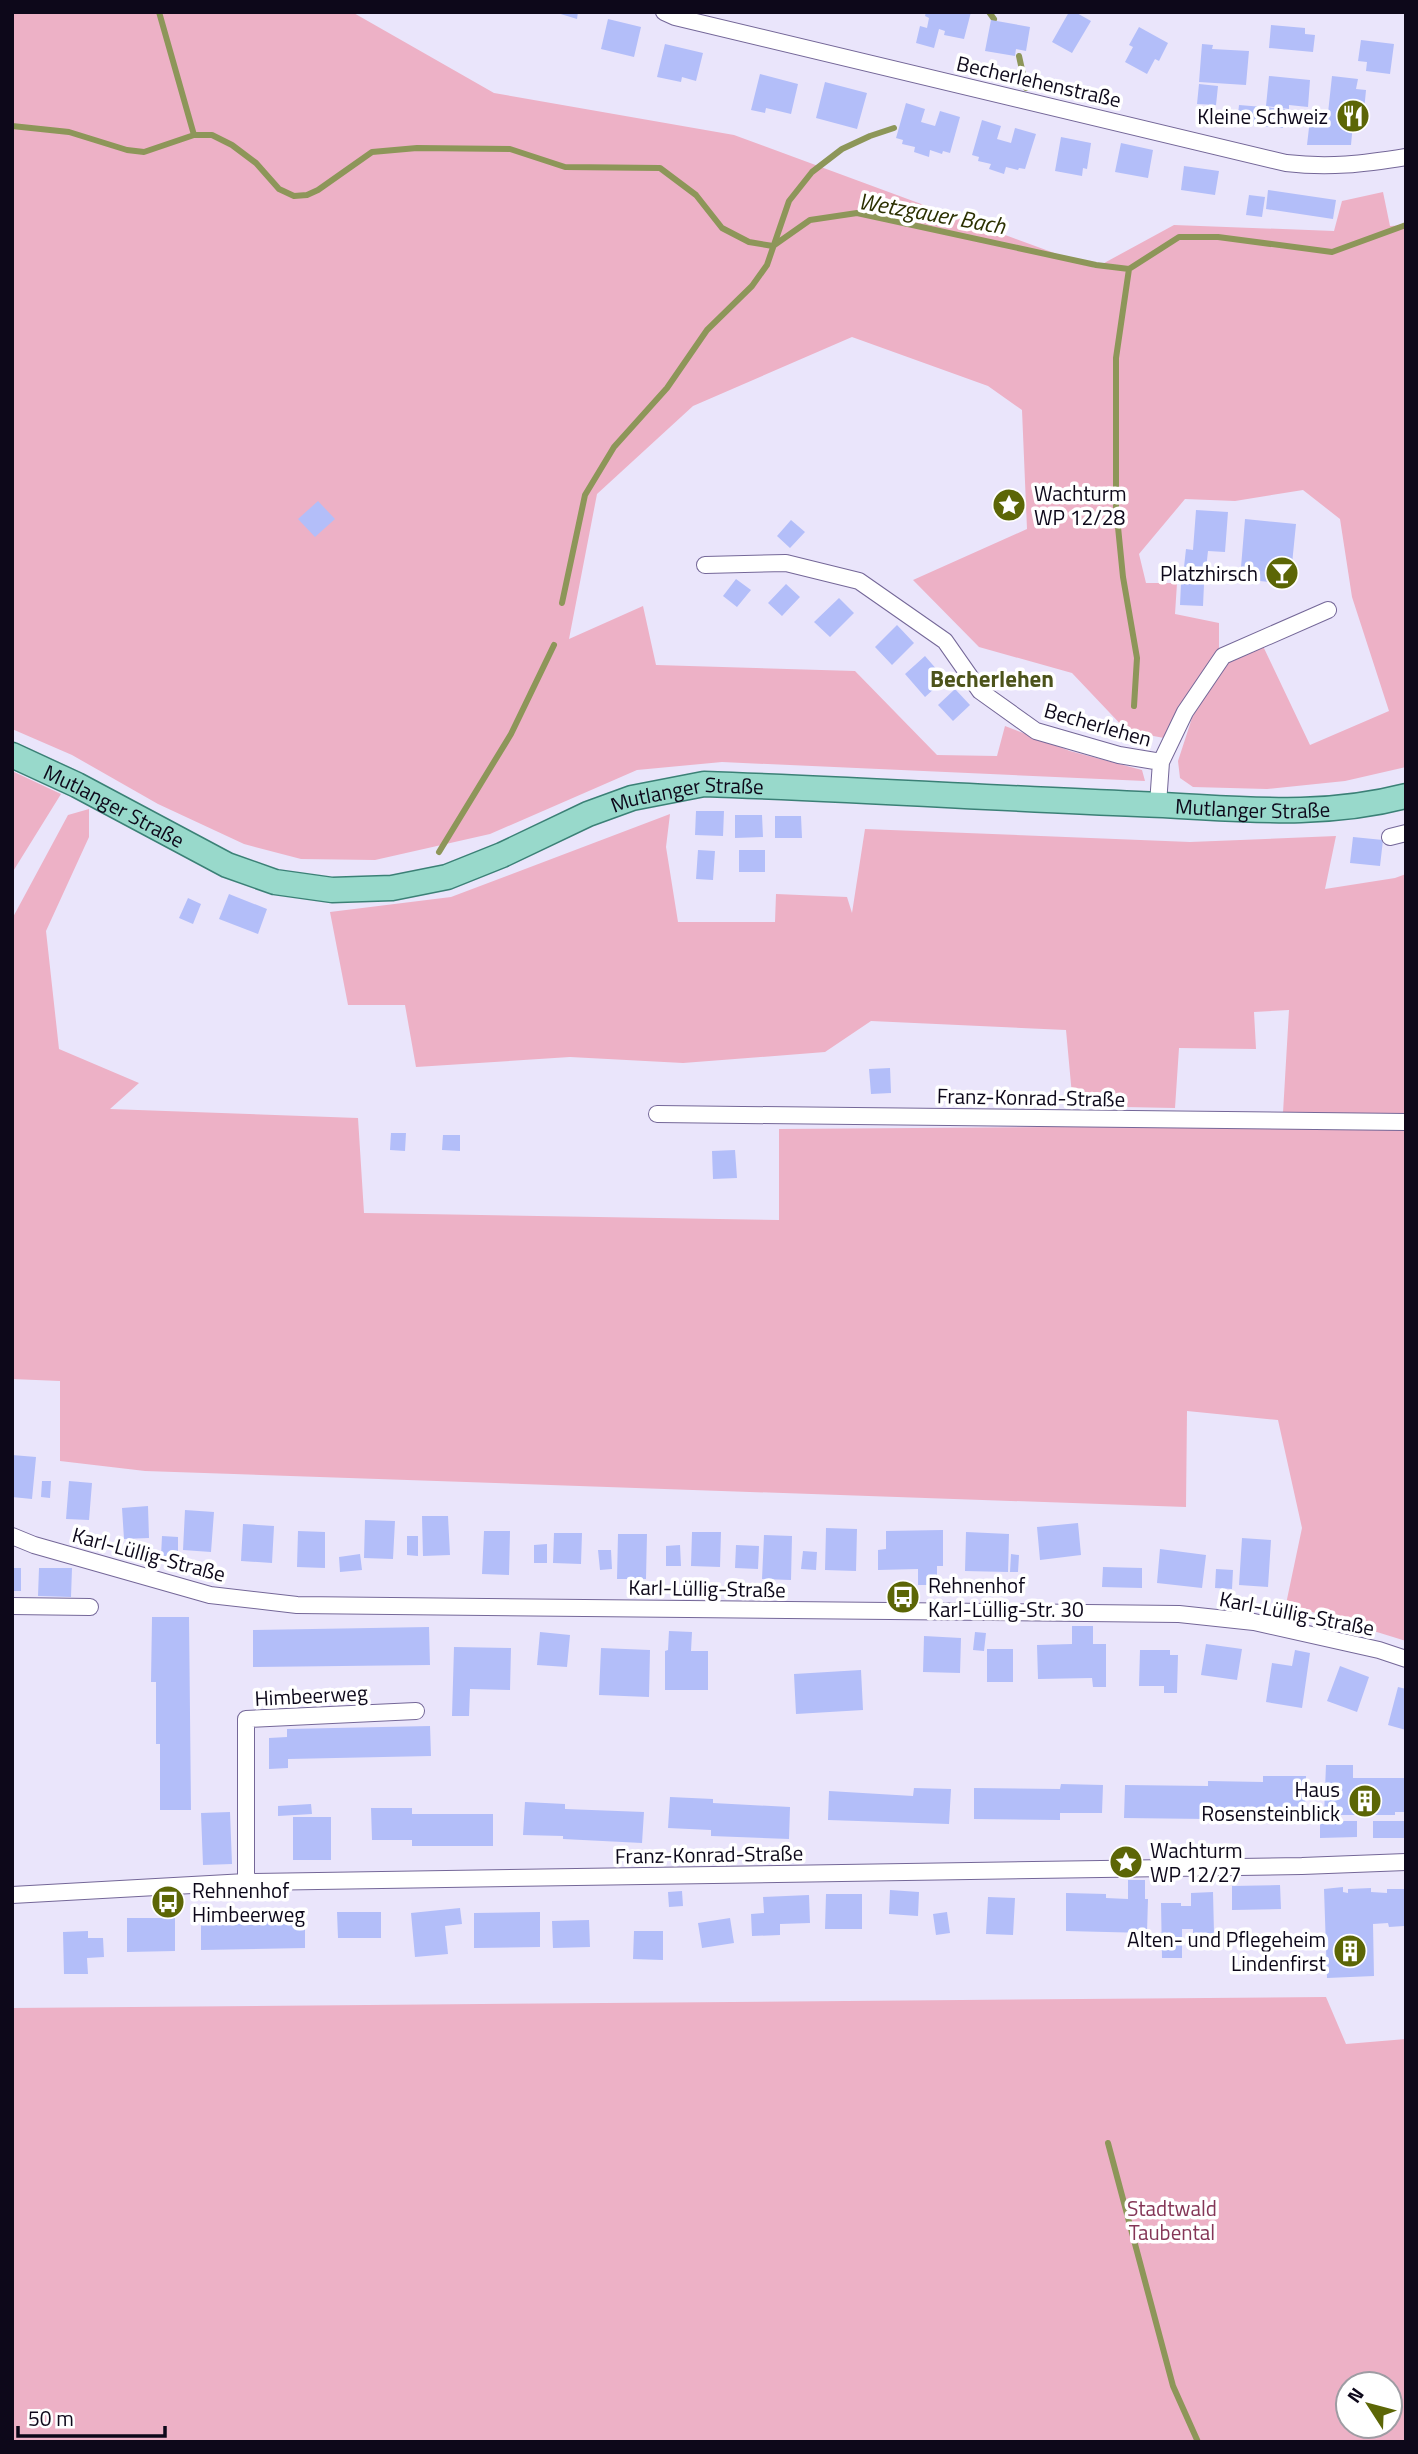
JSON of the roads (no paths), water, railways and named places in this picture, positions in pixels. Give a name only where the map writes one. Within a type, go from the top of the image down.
[{"type":"main road","name":"Mutlanger Straße","points":[[12,755],[77,785],[227,865],[275,882],[332,890],[392,888],[447,877],[502,855],[588,814],[632,798],[704,785],[1158,804],[1258,812],[1345,808],[1406,796]]},
{"type":"street","name":"Becherlehenstraße","points":[[664,12],[675,17],[1286,163],[1321,167],[1344,166],[1406,157]]},
{"type":"street","name":"Becherlehen","points":[[705,565],[786,563],[859,581],[945,641],[980,691],[1035,731],[1119,755],[1161,762]]},
{"type":"street","name":"Becherlehen","points":[[1158,804],[1161,762],[1185,712],[1223,656],[1328,610]]},
{"type":"street","name":"Franz-Konrad-Straße","points":[[657,1115],[1406,1122]]},
{"type":"street","name":"Karl-Lüllig-Straße","points":[[12,1536],[34,1545],[210,1595],[297,1605],[1179,1614],[1254,1622],[1379,1650],[1406,1659]]},
{"type":"street","points":[[12,1606],[90,1607]]},
{"type":"street","name":"Himbeerweg","points":[[246,1882],[246,1719],[416,1711]]},
{"type":"street","name":"Franz-Konrad-Straße","points":[[12,1895],[246,1882],[1302,1866],[1406,1862]]},
{"type":"waterway","points":[[159,12],[194,135]]},
{"type":"waterway","points":[[989,12],[994,19]]},
{"type":"waterway","points":[[1019,56],[1026,88]]},
{"type":"waterway","name":"Wetzgauer Bach","points":[[12,126],[69,132],[127,150],[144,152],[194,135],[212,135],[232,145],[256,163],[279,189],[294,196],[307,195],[318,190],[372,152],[417,148],[510,149],[565,167],[660,168],[696,195],[722,228],[749,242],[773,246],[810,220],[857,213],[1096,265],[1129,269],[1179,237],[1218,237],[1332,252],[1406,225]]},
{"type":"waterway","points":[[562,603],[585,495],[614,447],[667,388],[707,330],[752,286],[767,265],[789,201],[812,172],[842,149],[894,128]]},
{"type":"waterway","points":[[1129,269],[1116,358],[1116,507],[1123,577],[1137,658],[1134,706]]},
{"type":"waterway","points":[[439,852],[511,734],[554,645]]},
{"type":"waterway","points":[[1108,2143],[1173,2386],[1198,2442]]},
{"type":"place","name":"Kleine Schweiz","points":[[1353,116]]},
{"type":"place","name":"Wachturm WP 12/28","points":[[1009,505]]},
{"type":"place","name":"Platzhirsch","points":[[1282,573]]},
{"type":"place","name":"Rehnenhof Karl-Lüllig-Str. 30","points":[[903,1597]]},
{"type":"place","name":"Haus Rosensteinblick","points":[[1365,1801]]},
{"type":"place","name":"Wachturm WP 12/27","points":[[1126,1862]]},
{"type":"place","name":"Rehnenhof Himbeerweg","points":[[168,1902]]},
{"type":"place","name":"Alten- und Pflegeheim Lindenfirst","points":[[1350,1951]]},
{"type":"district","name":"Becherlehen","points":[[992,678]]},
{"type":"park label","name":"Stadtwald Taubental","points":[[1172,2220]]}]
